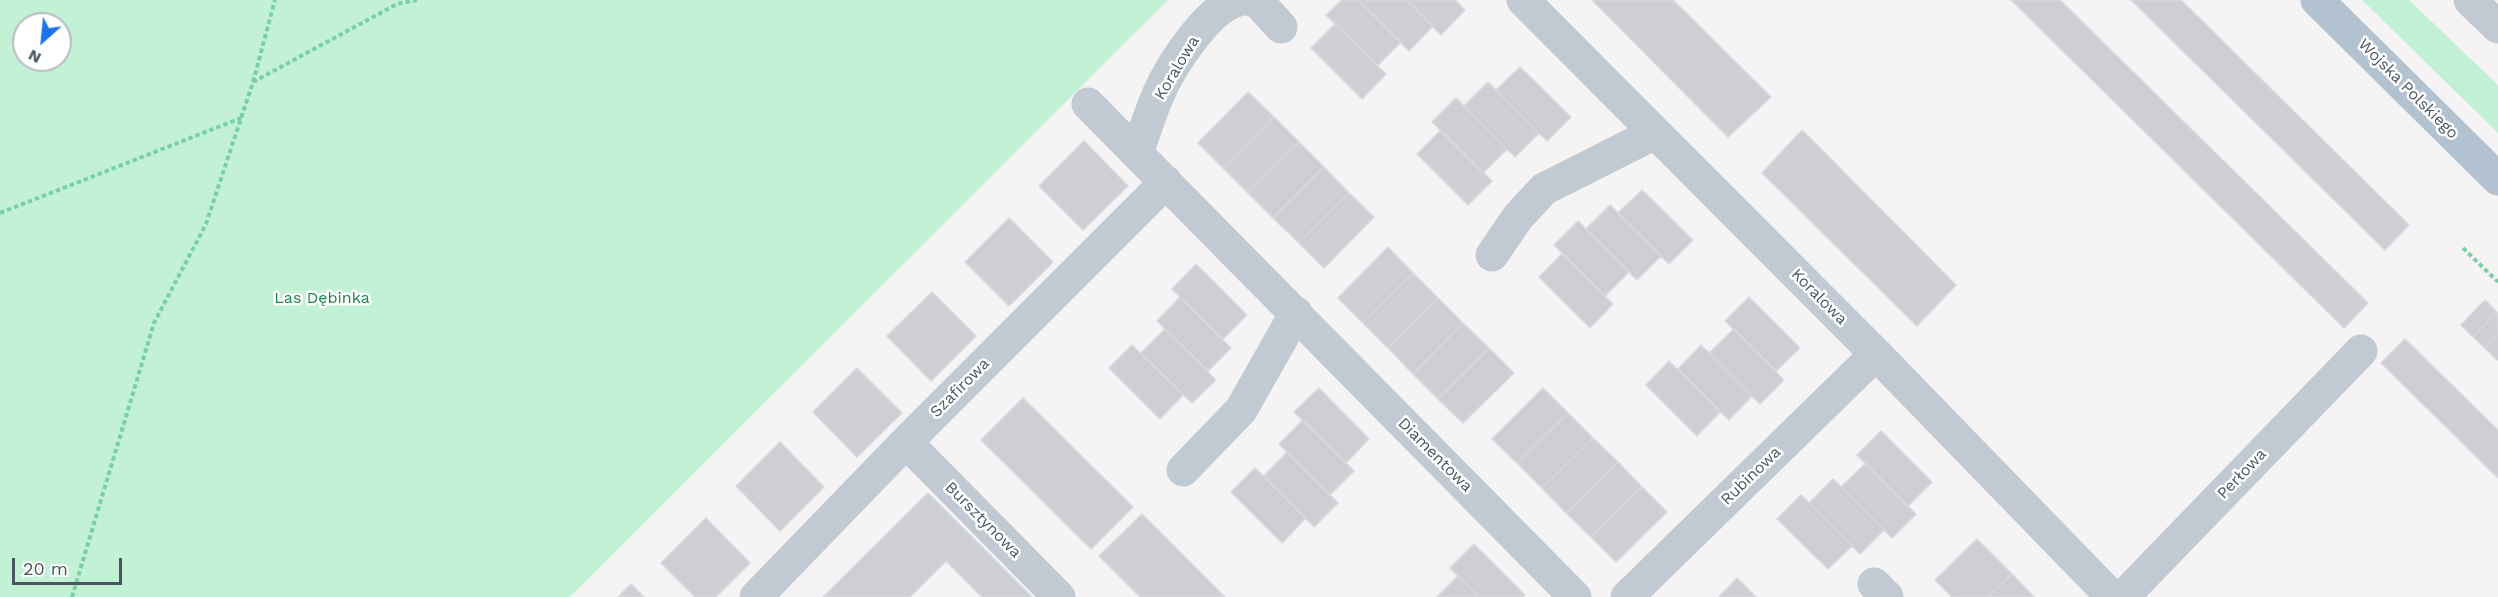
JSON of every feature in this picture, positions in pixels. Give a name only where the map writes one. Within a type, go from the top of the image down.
[{"type":"main road","name":"Wojska Polskiego","points":[[2317,0],[2498,179]]},
{"type":"street","name":"Koralowa","points":[[1137,153],[1159,93],[1178,61],[1217,12],[1239,0]]},
{"type":"street","name":"Koralowa","points":[[1523,0],[1876,354],[2112,597]]},
{"type":"street","points":[[2470,0],[2498,27]]},
{"type":"street","name":"Diamentowa","points":[[1088,104],[1575,597]]},
{"type":"street","points":[[1492,255],[1518,217],[1544,189],[1655,133]]},
{"type":"street","name":"Szafirowa","points":[[756,597],[906,442],[1166,182]]},
{"type":"street","points":[[1183,470],[1241,410],[1296,313]]},
{"type":"street","name":"Perłowa","points":[[2123,597],[2361,351]]},
{"type":"street","name":"Rubinowa","points":[[1627,597],[1876,354]]},
{"type":"street","name":"Bursztynowa","points":[[906,442],[1059,597]]},
{"type":"path","points":[[72,597],[154,323],[206,224],[253,82],[275,0]]},
{"type":"path","points":[[253,82],[397,4],[417,0]]},
{"type":"path","points":[[0,213],[241,118]]},
{"type":"path","points":[[2463,248],[2498,282]]},
{"type":"green space","name":"Las Dębinka","points":[[0,0],[1168,0],[570,597],[0,597]]},
{"type":"green space","points":[[2362,0],[2409,0],[2498,85],[2498,133]]},
{"type":"building","points":[[1342,0],[1358,0],[1401,42],[1377,66],[1326,15]]},
{"type":"building","points":[[1358,0],[1407,0],[1433,26],[1409,51]]},
{"type":"building","points":[[1407,0],[1455,0],[1465,10],[1441,35]]},
{"type":"building","points":[[1592,0],[1673,0],[1771,97],[1728,137]]},
{"type":"building","points":[[2011,0],[2060,0],[2368,303],[2344,328]]},
{"type":"building","points":[[2131,0],[2181,0],[2409,225],[2385,250]]},
{"type":"building","points":[[1335,24],[1386,74],[1362,99],[1311,48]]},
{"type":"building","points":[[1520,67],[1571,117],[1547,141],[1496,90]]},
{"type":"building","points":[[1488,82],[1539,133],[1515,157],[1464,106]]},
{"type":"building","points":[[1248,92],[1274,117],[1223,168],[1198,143]]},
{"type":"building","points":[[1456,98],[1507,149],[1483,173],[1432,122]]},
{"type":"building","points":[[1274,117],[1299,142],[1248,193],[1223,168]]},
{"type":"building","points":[[1441,130],[1492,181],[1468,205],[1417,154]]},
{"type":"building","points":[[1802,130],[1956,285],[1917,326],[1762,173]]},
{"type":"building","points":[[1084,141],[1128,186],[1083,230],[1039,186]]},
{"type":"building","points":[[1299,142],[1324,167],[1273,218],[1248,193]]},
{"type":"building","points":[[1324,167],[1349,193],[1299,243],[1273,218]]},
{"type":"building","points":[[1642,190],[1693,240],[1669,264],[1618,213]]},
{"type":"building","points":[[1349,193],[1374,217],[1324,268],[1299,243]]},
{"type":"building","points":[[1610,205],[1661,256],[1637,280],[1586,229]]},
{"type":"building","points":[[1009,218],[1053,262],[1009,306],[965,262]]},
{"type":"building","points":[[1578,221],[1629,272],[1605,296],[1554,245]]},
{"type":"building","points":[[1388,247],[1413,273],[1363,323],[1338,298]]},
{"type":"building","points":[[1562,254],[1613,304],[1590,328],[1539,277]]},
{"type":"building","points":[[1196,264],[1247,315],[1223,339],[1172,289]]},
{"type":"building","points":[[1413,273],[1438,298],[1388,348],[1363,323]]},
{"type":"building","points":[[932,292],[976,336],[931,381],[887,336]]},
{"type":"building","points":[[1180,297],[1231,348],[1208,371],[1157,321]]},
{"type":"building","points":[[1749,297],[1800,348],[1776,371],[1725,321]]},
{"type":"building","points":[[1438,298],[1463,323],[1413,374],[1388,348]]},
{"type":"building","points":[[2485,300],[2497,312],[2473,337],[2461,325]]},
{"type":"building","points":[[2497,312],[2498,335],[2485,348],[2473,337]]},
{"type":"building","points":[[1463,323],[1489,348],[1438,399],[1413,374]]},
{"type":"building","points":[[1165,329],[1216,380],[1192,403],[1141,353]]},
{"type":"building","points":[[1734,329],[1784,380],[1760,404],[1709,353]]},
{"type":"building","points":[[2498,335],[2498,359],[2497,360],[2485,348]]},
{"type":"building","points":[[2405,339],[2498,430],[2498,478],[2381,363]]},
{"type":"building","points":[[1132,345],[1183,395],[1160,419],[1109,368]]},
{"type":"building","points":[[1701,345],[1752,396],[1729,420],[1678,369]]},
{"type":"building","points":[[1489,348],[1514,373],[1463,423],[1438,399]]},
{"type":"building","points":[[1669,361],[1720,412],[1697,436],[1646,385]]},
{"type":"building","points":[[857,368],[902,413],[857,457],[813,412]]},
{"type":"building","points":[[1319,388],[1369,439],[1346,463],[1294,412]]},
{"type":"building","points":[[1543,388],[1568,413],[1517,463],[1492,439]]},
{"type":"building","points":[[1023,398],[1133,507],[1091,549],[981,440]]},
{"type":"building","points":[[1568,413],[1593,438],[1542,488],[1517,463]]},
{"type":"building","points":[[1303,420],[1354,471],[1330,495],[1279,444]]},
{"type":"building","points":[[1881,431],[1932,482],[1908,506],[1857,455]]},
{"type":"building","points":[[1593,438],[1618,462],[1566,513],[1542,488]]},
{"type":"building","points":[[780,442],[824,487],[780,531],[736,486]]},
{"type":"building","points":[[1287,452],[1338,503],[1314,527],[1264,476]]},
{"type":"building","points":[[1618,462],[1642,487],[1591,537],[1566,513]]},
{"type":"building","points":[[1865,464],[1916,514],[1892,538],[1841,487]]},
{"type":"building","points":[[1255,468],[1306,518],[1282,543],[1231,492]]},
{"type":"building","points":[[1833,479],[1884,530],[1860,554],[1809,503]]},
{"type":"building","points":[[1642,487],[1667,512],[1616,562],[1591,537]]},
{"type":"building","points":[[928,493],[1032,597],[982,597],[946,561],[910,597],[823,597]]},
{"type":"building","points":[[1801,495],[1852,546],[1828,569],[1777,519]]},
{"type":"building","points":[[1142,514],[1225,597],[1140,597],[1099,556]]},
{"type":"building","points":[[706,518],[750,563],[716,597],[695,597],[661,563]]},
{"type":"building","points":[[1977,539],[2012,574],[1988,597],[1952,597],[1935,580]]},
{"type":"building","points":[[1474,544],[1525,595],[1522,597],[1479,597],[1450,568]]},
{"type":"building","points":[[2012,574],[2034,597],[1988,597]]},
{"type":"building","points":[[1458,576],[1479,597],[1437,597]]},
{"type":"building","points":[[1737,578],[1756,597],[1719,597]]},
{"type":"building","points":[[631,584],[644,597],[618,597]]}]
